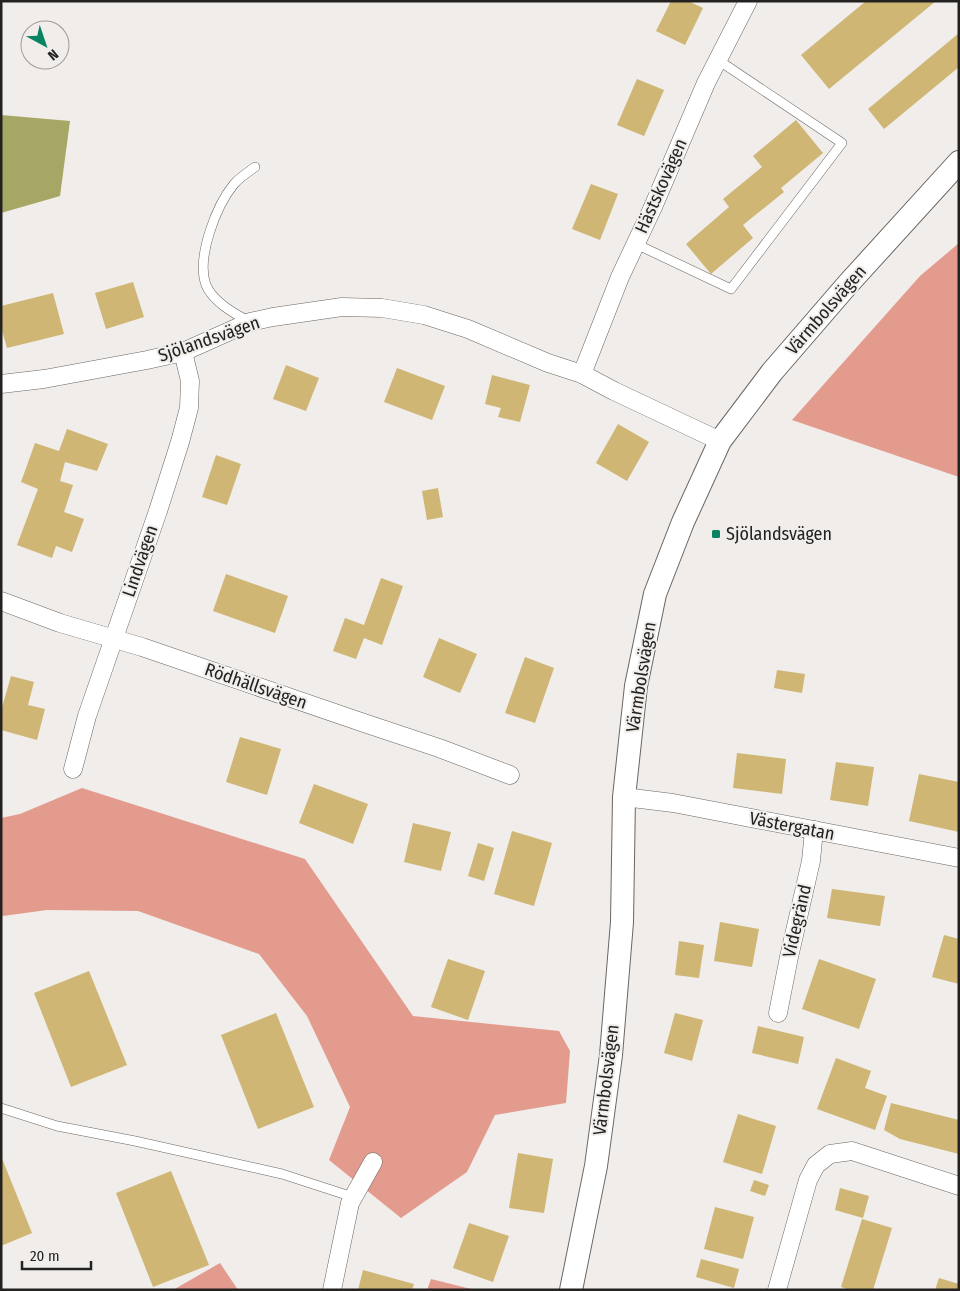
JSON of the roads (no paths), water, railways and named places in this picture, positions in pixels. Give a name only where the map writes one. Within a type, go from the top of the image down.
[{"type":"street","name":"Hästskovägen","points":[[582,374],[620,278],[706,83],[748,1]]},
{"type":"street","name":"Värmbolsvägen","points":[[571,1290],[596,1166],[610,1055],[622,922],[624,797],[636,686],[654,594],[683,522],[720,441],[772,372],[848,284],[959,162]]},
{"type":"street","name":"Sjölandsvägen","points":[[1,384],[147,360],[183,352],[250,322],[273,317],[342,307],[382,308],[424,315],[468,329],[548,363],[582,374],[720,441]]},
{"type":"street","name":"Lindvägen","points":[[72,769],[87,716],[115,640],[190,408],[190,381],[183,352]]},
{"type":"street","name":"Rödhällsvägen","points":[[1,601],[60,623],[142,647],[439,748],[510,775]]},
{"type":"street","name":"Västergatan","points":[[624,797],[673,803],[959,858]]},
{"type":"street","name":"Videgränd","points":[[778,1013],[811,861],[814,830]]},
{"type":"street","points":[[777,1290],[808,1180],[816,1165],[830,1154],[852,1151],[959,1186]]},
{"type":"street","points":[[332,1290],[350,1203],[373,1162]]},
{"type":"lane","points":[[636,244],[731,289],[842,143],[718,60]]},
{"type":"lane","points":[[250,322],[223,306],[206,286],[203,262],[209,234],[223,200],[235,183],[254,167]]},
{"type":"lane","points":[[1,1108],[57,1126],[135,1141],[282,1174],[353,1197]]},
{"type":"place","name":"Sjölandsvägen","points":[[716,534]]}]
